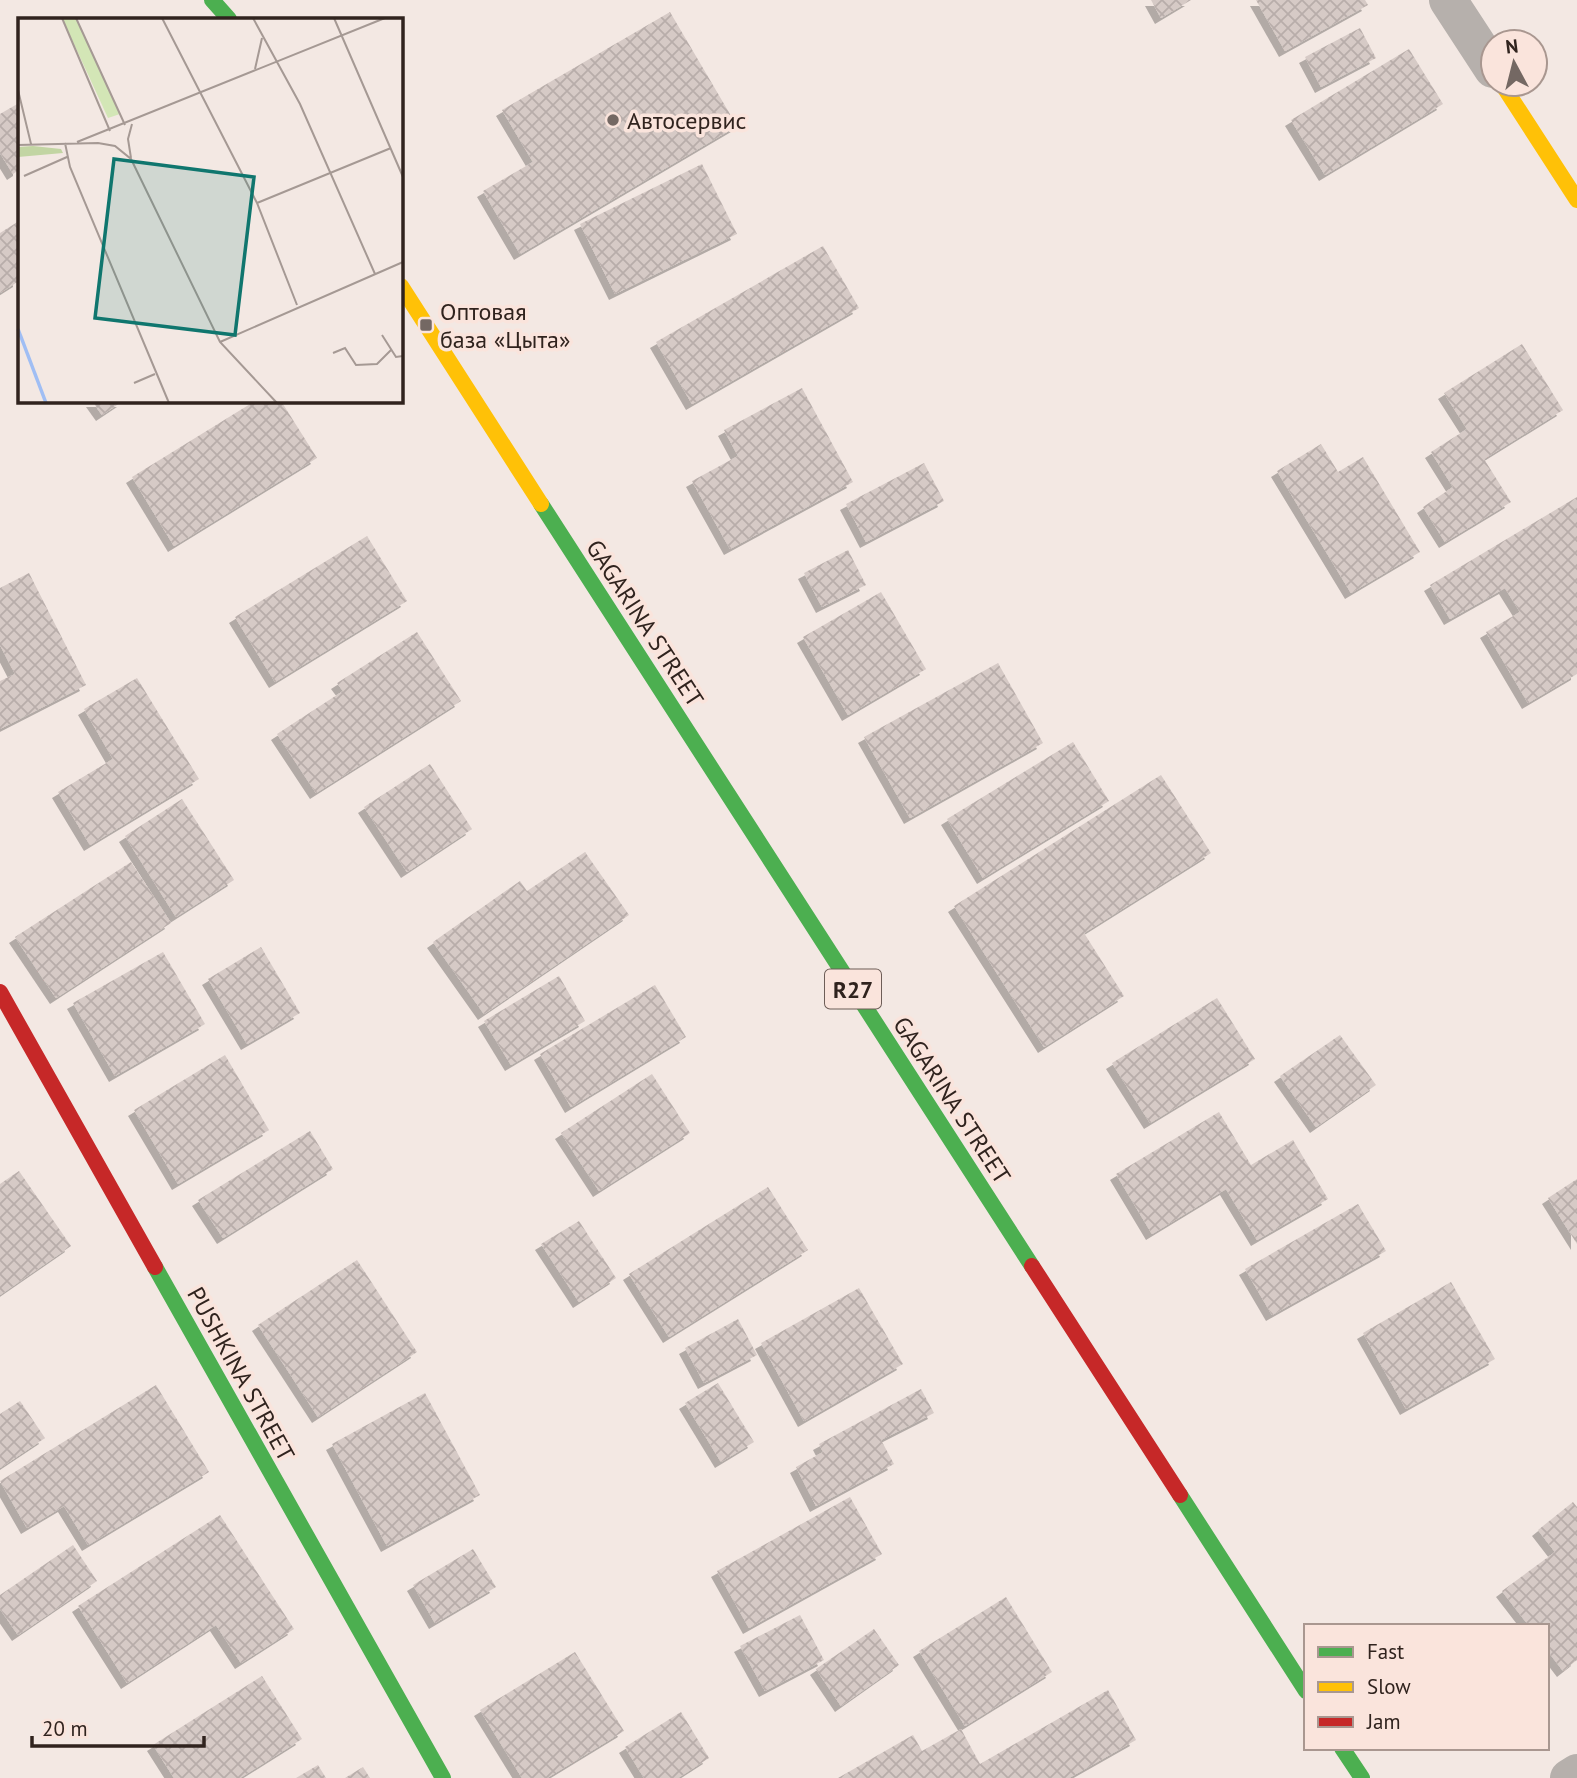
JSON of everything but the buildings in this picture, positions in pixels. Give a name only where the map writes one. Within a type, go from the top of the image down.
[{"type":"main road","points":[[212,0],[228,18]]},
{"type":"main road","points":[[1511,98],[1577,200]]},
{"type":"main road","name":"GAGARINA STREET","points":[[402,288],[1304,1688]]},
{"type":"main road","name":"PUSHKINA STREET","points":[[0,992],[443,1778]]},
{"type":"main road","points":[[1343,1750],[1362,1778]]},
{"type":"street","points":[[1448,0],[1479,48]]},
{"type":"street","points":[[1569,1778],[1577,1773]]},
{"type":"traffic: fast","points":[[212,0],[228,18]]},
{"type":"traffic: fast","points":[[541,504],[1032,1266]]},
{"type":"traffic: fast","points":[[155,1267],[443,1778]]},
{"type":"traffic: fast","points":[[1180,1495],[1304,1688]]},
{"type":"traffic: fast","points":[[1343,1750],[1362,1778]]},
{"type":"traffic: slow","points":[[1511,98],[1577,200]]},
{"type":"traffic: slow","points":[[402,288],[541,504]]},
{"type":"traffic: jam","points":[[0,992],[155,1267]]},
{"type":"traffic: jam","points":[[1032,1266],[1180,1495]]},
{"type":"place","name":"Автосервис","points":[[613,120]]},
{"type":"place","name":"Оптовая база «Цыта»","points":[[426,325]]}]
